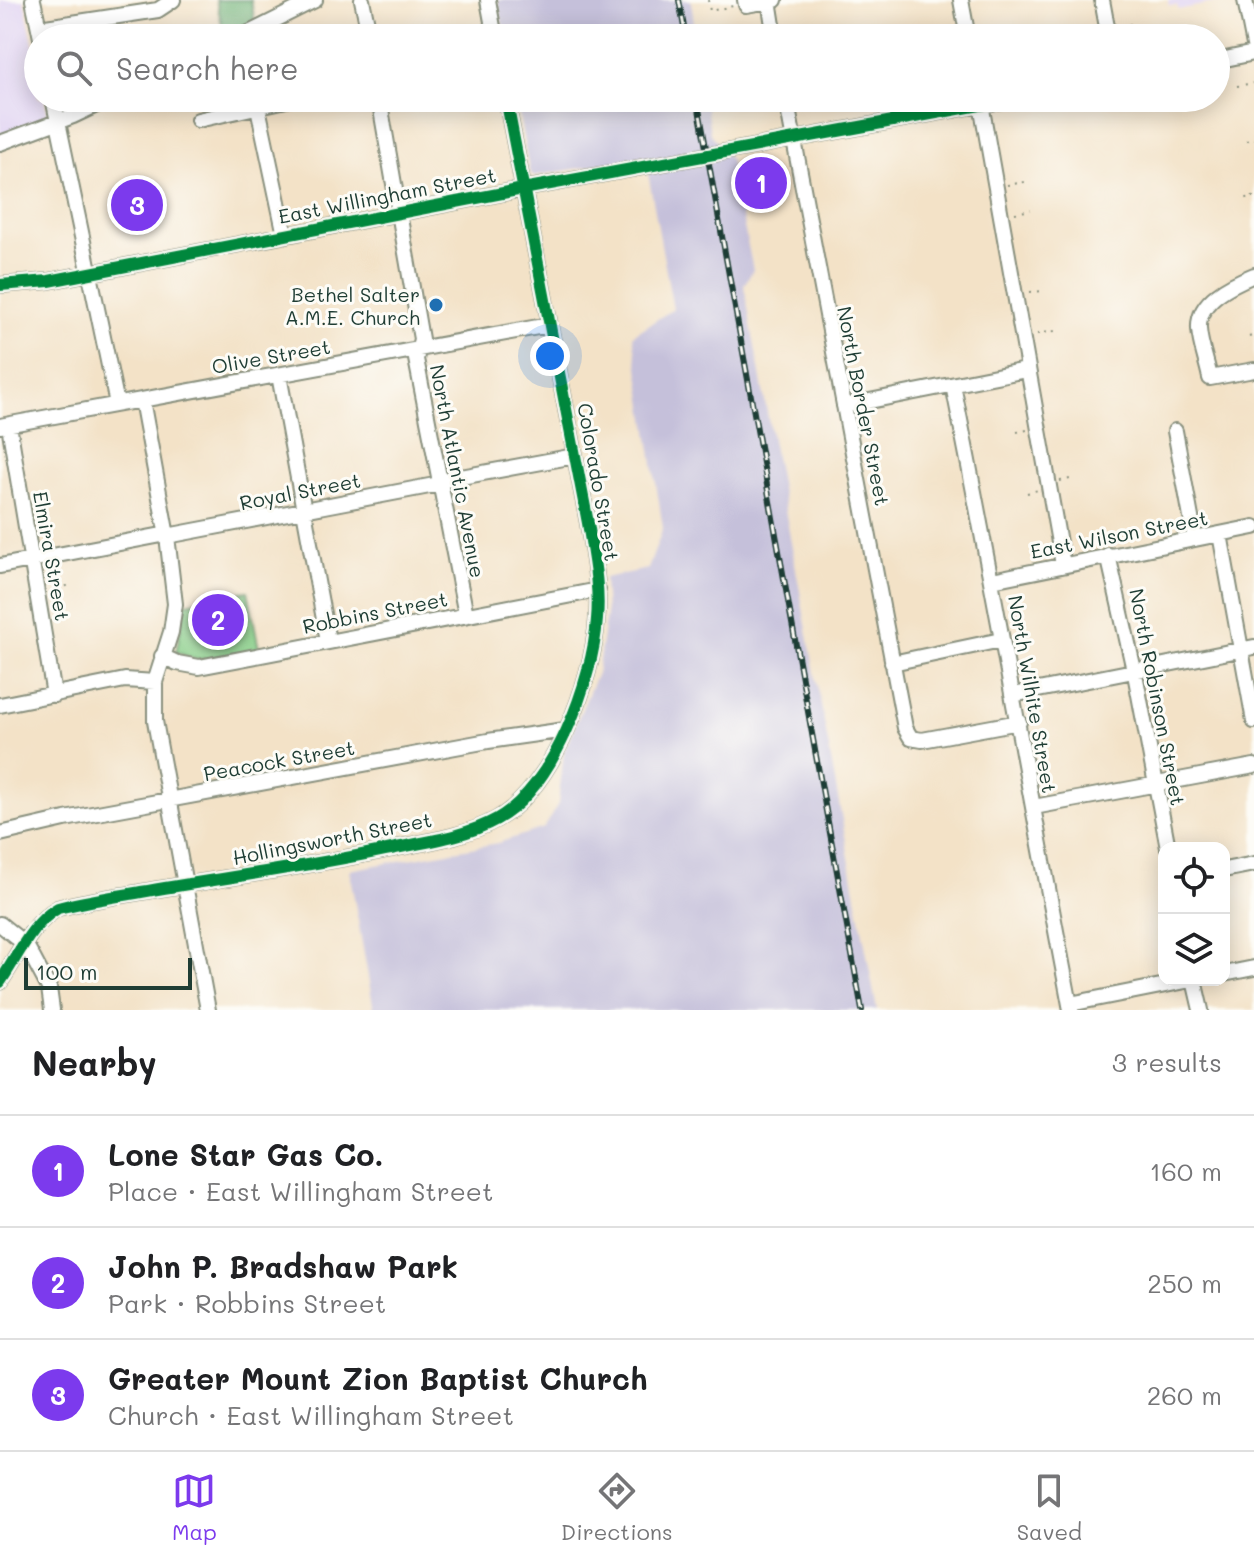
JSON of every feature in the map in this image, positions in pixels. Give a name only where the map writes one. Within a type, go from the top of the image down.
[{"type":"street","points":[[33,0],[38,24]]},
{"type":"street","points":[[86,24],[158,10],[173,0]]},
{"type":"street","points":[[267,24],[315,0]]},
{"type":"street","points":[[362,0],[367,24]]},
{"type":"street","points":[[488,0],[492,24]]},
{"type":"street","points":[[745,2],[771,0],[774,24]]},
{"type":"street","points":[[961,0],[965,24]]},
{"type":"street","points":[[1102,0],[1106,24]]},
{"type":"street","points":[[1245,0],[1254,45]]},
{"type":"street","points":[[1230,58],[1254,53]]},
{"type":"street","points":[[56,112],[117,404]]},
{"type":"street","points":[[0,143],[80,112]]},
{"type":"street","points":[[198,120],[224,112]]},
{"type":"street","points":[[259,112],[285,235]]},
{"type":"street","name":"North Atlantic Avenue","points":[[381,112],[421,339],[416,359],[466,615]]},
{"type":"street","name":"Colorado Street","points":[[509,112],[598,590],[598,619],[589,673],[565,730]]},
{"type":"street","name":"North Border Street","points":[[789,112],[907,734],[922,740],[1019,722]]},
{"type":"street","name":"East Willingham Street","points":[[0,285],[49,281],[523,189],[794,141],[917,112]]},
{"type":"street","points":[[982,112],[1063,565]]},
{"type":"street","points":[[1254,275],[1219,293],[1203,313],[1199,328],[1210,378],[1254,370]]},
{"type":"street","name":"Olive Street","points":[[4,425],[549,325]]},
{"type":"street","points":[[844,406],[1026,370]]},
{"type":"street","points":[[279,375],[328,641]]},
{"type":"street","name":"North Wilhite Street","points":[[953,385],[1071,1007]]},
{"type":"street","points":[[142,400],[167,535],[175,604],[171,632],[155,682],[155,721],[208,1010]]},
{"type":"street","name":"Elmira Street","points":[[4,425],[32,559],[54,695]]},
{"type":"street","points":[[1175,431],[1195,539]]},
{"type":"street","name":"Royal Street","points":[[0,566],[303,511],[575,456]]},
{"type":"street","name":"East Wilson Street","points":[[992,580],[1254,527]]},
{"type":"street","points":[[1220,534],[1247,649],[1254,721]]},
{"type":"street","name":"North Robinson Street","points":[[1108,555],[1167,842]]},
{"type":"street","name":"Robbins Street","points":[[162,656],[177,663],[199,667],[598,590]]},
{"type":"street","points":[[892,663],[1001,640]]},
{"type":"street","points":[[1013,695],[1247,649]]},
{"type":"street","points":[[0,705],[134,679],[155,682]]},
{"type":"street","name":"Peacock Street","points":[[0,834],[488,741],[565,730]]},
{"type":"street","name":"Hollingsworth Street","points":[[26,945],[37,925],[58,908],[341,859],[479,828],[498,819],[525,798],[548,766],[565,730]]},
{"type":"street","points":[[1034,807],[1254,766]]},
{"type":"street","points":[[1230,869],[1254,864]]},
{"type":"street","points":[[0,924],[26,945],[49,988],[52,1010]]},
{"type":"street","points":[[0,982],[26,945]]},
{"type":"street","points":[[1230,973],[1254,968]]},
{"type":"street","points":[[1071,1007],[1166,986]]},
{"type":"street","points":[[1195,986],[1201,1010]]},
{"type":"path","points":[[708,0],[710,11],[745,2]]},
{"type":"path","points":[[1237,86],[1254,83]]},
{"type":"path","points":[[1246,141],[1254,139]]},
{"type":"path","points":[[996,187],[1025,182]]},
{"type":"path","points":[[1249,207],[1248,198],[1254,196]]},
{"type":"path","points":[[1015,213],[1031,210]]},
{"type":"path","points":[[1016,295],[1043,291]]},
{"type":"path","points":[[1022,337],[1055,331]]},
{"type":"path","points":[[1249,337],[1254,335]]},
{"type":"path","points":[[1017,432],[1027,430]]},
{"type":"path","points":[[1027,493],[1039,490]]},
{"type":"path","points":[[58,588],[67,586],[68,589]]},
{"type":"shaded area","points":[[0,0],[24,0],[29,24],[24,24],[24,112],[47,112],[48,116],[0,135]]},
{"type":"shaded area","points":[[498,0],[691,0],[694,24],[502,24]]},
{"type":"shaded area","points":[[1168,0],[1227,0],[1178,10],[1177,5],[1169,6]]},
{"type":"shaded area","points":[[519,112],[707,112],[710,133],[730,159],[753,270],[744,285],[877,1010],[374,1010],[349,870],[498,843],[544,828],[558,804],[564,752],[597,673],[606,615],[604,578],[648,569],[663,528],[633,335],[673,309],[645,157],[533,176],[529,170]]},
{"type":"green space","points":[[216,0],[251,0],[255,23],[222,24]]},
{"type":"green space","points":[[248,591],[259,649],[196,660],[176,652],[186,603]]},
{"type":"railway","points":[[679,0],[683,24]]},
{"type":"railway","points":[[700,112],[862,1010]]},
{"type":"cycle path","points":[[0,982],[32,932],[58,908],[325,862],[457,835],[497,819],[517,804],[536,783],[552,758],[566,731],[588,672],[597,619],[597,583],[509,112]]},
{"type":"cycle path","points":[[0,285],[49,281],[942,112]]},
{"type":"place","name":"Lone Star Gas Co.","points":[[761,183]]},
{"type":"place","name":"Greater Mount Zion Baptist Church","points":[[137,205]]},
{"type":"place","name":"Bethel Salter A.M.E. Church","points":[[436,305]]},
{"type":"place","name":"John P. Bradshaw Park","points":[[218,620]]}]
